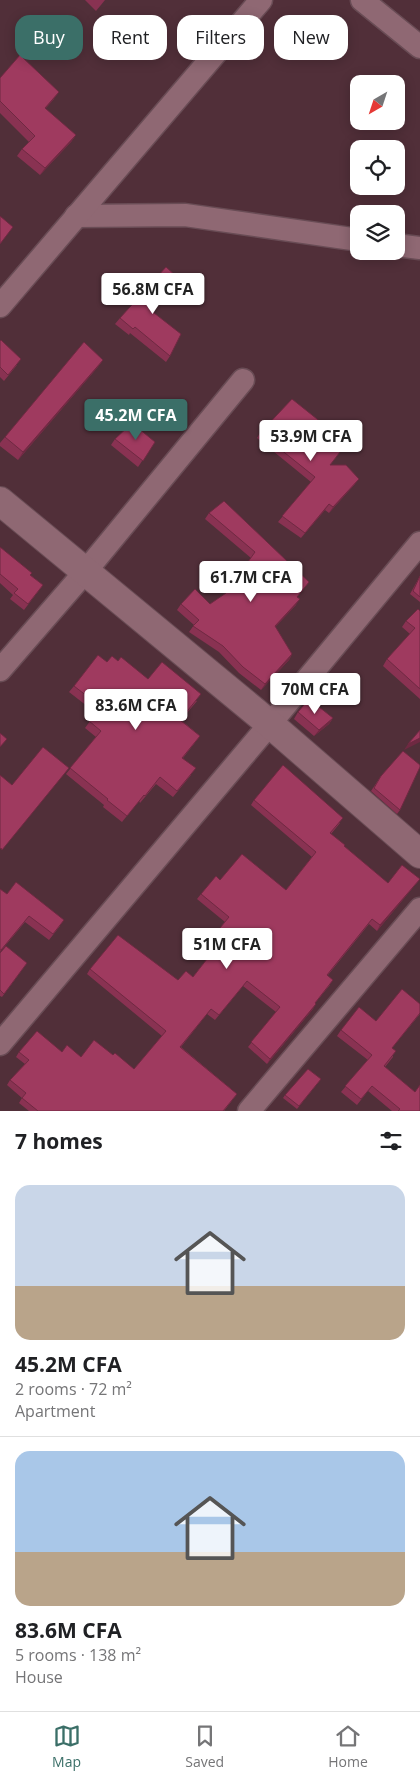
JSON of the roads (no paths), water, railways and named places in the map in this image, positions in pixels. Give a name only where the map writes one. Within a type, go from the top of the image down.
[{"type":"street","points":[[0,306],[261,0]]},
{"type":"street","points":[[362,0],[420,47]]},
{"type":"street","points":[[76,216],[186,215],[350,239]]},
{"type":"street","points":[[405,246],[420,248]]},
{"type":"street","points":[[0,670],[85,572],[243,380]]},
{"type":"street","points":[[0,501],[270,724],[420,854]]},
{"type":"street","points":[[0,1044],[420,543]]},
{"type":"street","points":[[249,1111],[420,909]]}]
